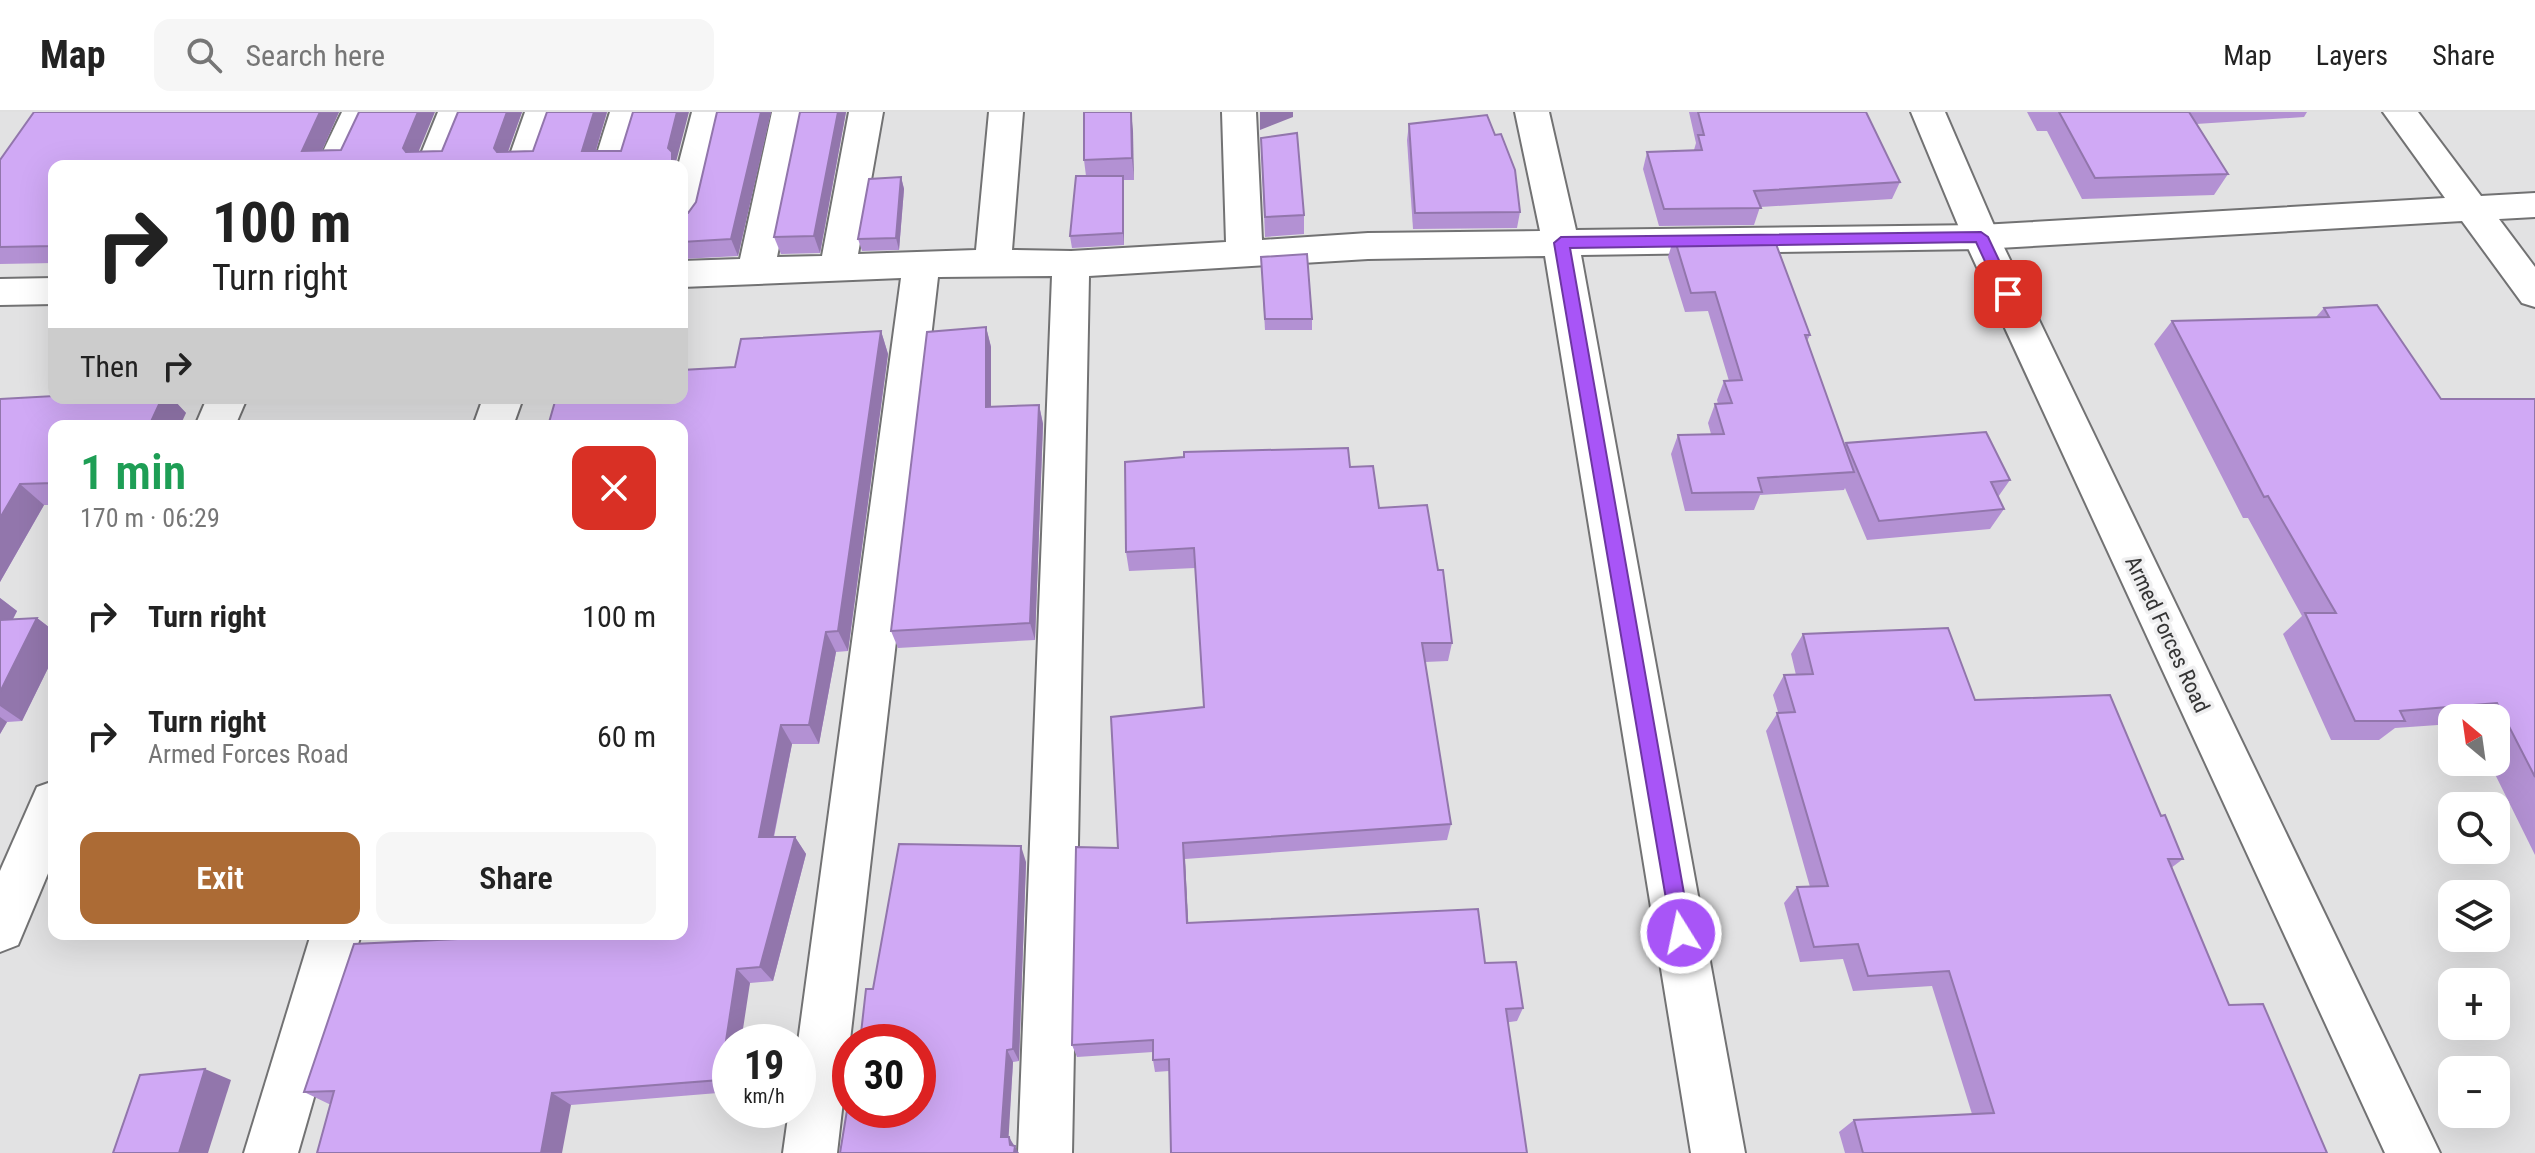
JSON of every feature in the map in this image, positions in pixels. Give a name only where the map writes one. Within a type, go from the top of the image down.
[{"type":"street","points":[[336,160],[359,112]]},
{"type":"street","points":[[435,160],[455,112]]},
{"type":"street","points":[[525,160],[542,112]]},
{"type":"street","points":[[612,160],[627,112]]},
{"type":"street","points":[[688,194],[709,112]]},
{"type":"street","points":[[756,272],[789,112]]},
{"type":"street","points":[[838,267],[866,112]]},
{"type":"street","points":[[993,262],[1006,112]]},
{"type":"street","points":[[1239,112],[1244,253]]},
{"type":"street","points":[[1532,112],[1561,243],[1718,1153]]},
{"type":"street","name":"Armed Forces Road","points":[[1928,112],[1981,237],[2413,1153]]},
{"type":"street","points":[[2400,112],[2535,294]]},
{"type":"street","points":[[688,274],[993,262],[1071,264],[1368,246],[1981,237],[2535,205]]},
{"type":"street","points":[[1045,1153],[1071,264]]},
{"type":"street","points":[[810,1153],[921,265]]},
{"type":"street","points":[[0,292],[48,291]]},
{"type":"street","points":[[0,928],[48,816]]},
{"type":"street","points":[[271,1153],[334,940]]},
{"type":"building","points":[[34,112],[320,112],[302,151],[341,150],[359,112],[418,112],[403,148],[406,152],[442,151],[458,112],[507,112],[494,148],[497,152],[533,151],[547,112],[594,112],[582,151],[621,151],[633,112],[677,112],[668,148],[672,152],[672,160],[48,160],[48,246],[0,247],[0,160]]},
{"type":"building","points":[[717,112],[761,112],[731,239],[688,242],[688,213],[696,202]]},
{"type":"building","points":[[800,112],[838,112],[814,236],[774,237]]},
{"type":"building","points":[[1084,112],[1131,112],[1132,158],[1084,160]]},
{"type":"building","points":[[1698,112],[1866,112],[1900,182],[1754,191],[1761,208],[1664,209],[1647,152],[1702,150],[1698,135],[1704,135]]},
{"type":"building","points":[[2059,112],[2189,112],[2228,174],[2095,178]]},
{"type":"building","points":[[1487,115],[1495,135],[1501,134],[1515,170],[1520,212],[1415,213],[1409,124]]},
{"type":"building","points":[[1297,133],[1304,215],[1265,217],[1261,138]]},
{"type":"building","points":[[1076,176],[1123,176],[1123,233],[1070,236]]},
{"type":"building","points":[[901,177],[896,238],[858,239],[869,179]]},
{"type":"building","points":[[1773,236],[1810,335],[1805,335],[1854,472],[1758,478],[1762,492],[1692,493],[1678,435],[1724,434],[1715,404],[1732,403],[1724,381],[1742,380],[1715,292],[1691,293],[1674,237]]},
{"type":"building","points":[[1307,254],[1312,319],[1265,319],[1261,257]]},
{"type":"building","points":[[2377,305],[2441,399],[2535,399],[2535,777],[2510,728],[2510,704],[2438,704],[2438,708],[2400,711],[2405,721],[2355,721],[2305,613],[2336,613],[2268,496],[2264,497],[2172,321],[2329,317],[2324,308]]},
{"type":"building","points":[[986,327],[986,407],[1039,405],[1030,623],[891,631],[927,332]]},
{"type":"building","points":[[881,331],[838,631],[826,632],[809,725],[781,725],[759,837],[795,837],[760,967],[737,969],[729,1024],[712,1024],[712,1081],[552,1093],[541,1153],[317,1153],[334,1091],[304,1092],[354,944],[436,940],[688,940],[688,420],[550,420],[554,404],[688,404],[688,370],[735,367],[741,339]]},
{"type":"building","points":[[48,396],[48,404],[159,404],[152,420],[48,420],[48,483],[20,484],[0,518],[0,399]]},
{"type":"building","points":[[1986,432],[2010,480],[1991,482],[2004,509],[1879,521],[1846,443]]},
{"type":"building","points":[[1348,448],[1350,467],[1373,466],[1379,508],[1427,505],[1438,570],[1443,570],[1452,643],[1422,643],[1451,824],[1183,843],[1187,923],[1478,909],[1485,963],[1516,962],[1523,1008],[1506,1009],[1527,1153],[1171,1153],[1169,1059],[1153,1060],[1153,1040],[1072,1045],[1076,847],[1118,848],[1111,717],[1204,707],[1194,548],[1126,552],[1125,462],[1184,457],[1184,452]]},
{"type":"building","points":[[37,618],[0,692],[0,620]]},
{"type":"building","points":[[1948,628],[1975,700],[2110,695],[2161,816],[2165,815],[2183,859],[2168,859],[2229,1005],[2263,1004],[2327,1153],[1863,1153],[1854,1120],[1994,1113],[1949,971],[1868,976],[1858,944],[1814,947],[1797,887],[1828,886],[1777,713],[1795,712],[1784,675],[1813,674],[1803,634]]},
{"type":"building","points":[[899,844],[1021,846],[1013,1049],[1007,1050],[1001,1137],[1009,1137],[1010,1145],[1015,1146],[1014,1153],[840,1153],[844,1128],[936,1128],[936,1024],[862,1024],[866,989],[873,989]]},
{"type":"building","points":[[205,1069],[179,1153],[113,1153],[140,1075]]},
{"type":"route","points":[[1681,933],[1561,243],[1981,237],[2008,294]]}]
